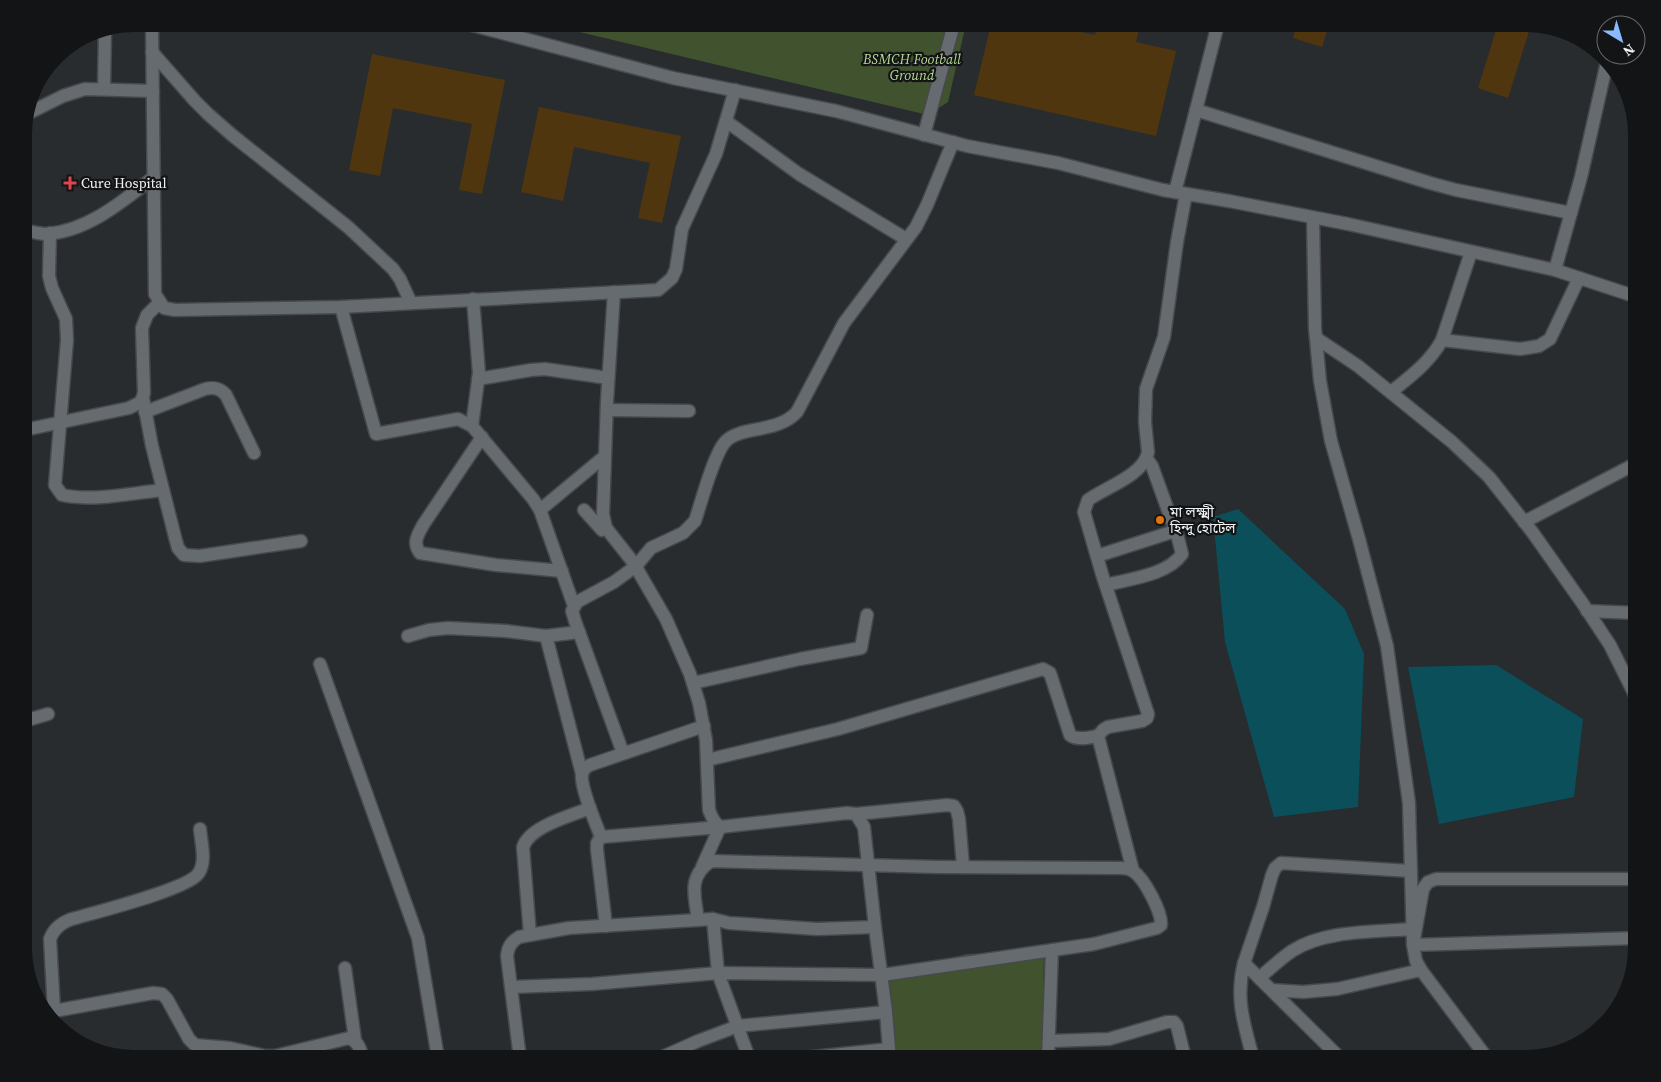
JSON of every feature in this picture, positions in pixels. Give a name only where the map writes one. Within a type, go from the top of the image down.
[{"type":"street","points":[[152,32],[155,294],[159,303],[164,308],[175,310],[341,306],[658,290],[672,278],[676,269],[682,229],[716,154],[735,90]]},
{"type":"street","points":[[498,32],[673,78],[836,111],[953,142],[1058,163],[1181,193],[1314,218],[1555,270],[1629,294]]},
{"type":"street","points":[[924,134],[952,32]]},
{"type":"street","points":[[707,760],[838,729],[1043,669],[1050,673],[1070,735],[1073,738],[1098,736],[1108,727],[1142,721],[1147,718],[1148,714],[1084,512],[1088,500],[1138,470],[1147,459],[1144,400],[1164,337],[1177,242],[1181,193],[1196,110],[1216,32]]},
{"type":"street","points":[[104,89],[105,37]]},
{"type":"street","points":[[152,52],[195,101],[214,119],[348,227],[393,270],[400,279],[412,303]]},
{"type":"street","points":[[1555,270],[1581,177],[1605,69]]},
{"type":"street","points":[[36,110],[76,91],[85,89],[153,91]]},
{"type":"street","points":[[1196,110],[1430,183],[1571,213]]},
{"type":"street","points":[[726,121],[799,174],[906,240]]},
{"type":"street","points":[[623,753],[572,611],[574,606],[583,597],[614,582],[636,566],[651,548],[683,532],[695,521],[710,475],[726,440],[737,435],[782,423],[792,418],[797,412],[844,323],[916,227],[953,142]]},
{"type":"street","points":[[33,231],[50,233],[62,231],[104,214],[154,177]]},
{"type":"street","points":[[1314,218],[1316,338],[1320,380],[1331,441],[1359,539],[1386,646],[1409,803],[1412,929],[1416,961],[1481,1050]]},
{"type":"street","points":[[50,233],[50,276],[52,288],[66,319],[67,340],[55,485],[62,495],[100,497],[163,490]]},
{"type":"street","points":[[1391,392],[1423,366],[1436,352],[1442,340],[1471,252]]},
{"type":"street","points":[[1442,340],[1520,349],[1539,346],[1550,339],[1579,278]]},
{"type":"street","points":[[614,292],[606,410],[603,514],[606,528],[636,566],[666,619],[693,683],[706,740],[709,810],[714,822],[720,827]]},
{"type":"street","points":[[472,426],[478,379],[473,299]]},
{"type":"street","points":[[159,303],[147,315],[142,328],[143,398],[178,548],[184,555],[200,556],[301,541]]},
{"type":"street","points":[[341,306],[376,434],[458,419],[472,426],[534,499],[540,510],[574,606]]},
{"type":"street","points":[[1316,338],[1358,366],[1391,392],[1452,442],[1494,482],[1587,611],[1616,655],[1629,682]]},
{"type":"street","points":[[478,379],[545,369],[608,378]]},
{"type":"street","points":[[146,412],[205,389],[212,387],[219,389],[226,395],[254,453]]},
{"type":"street","points":[[33,428],[129,408],[136,406],[143,398]]},
{"type":"street","points":[[606,410],[689,411]]},
{"type":"street","points":[[482,437],[423,524],[416,540],[416,548],[420,553],[496,565],[562,571]]},
{"type":"street","points":[[540,510],[605,456]]},
{"type":"street","points":[[1106,585],[1157,572],[1176,562],[1182,554],[1152,466],[1147,459]]},
{"type":"street","points":[[1524,522],[1629,467]]},
{"type":"street","points":[[584,510],[602,530],[606,528]]},
{"type":"street","points":[[1097,556],[1175,531]]},
{"type":"street","points":[[1587,611],[1629,613]]},
{"type":"street","points":[[693,683],[800,659],[861,648],[867,615]]},
{"type":"street","points":[[408,636],[429,630],[448,628],[546,636],[579,632]]},
{"type":"street","points":[[546,636],[585,792],[600,837],[597,843],[597,850],[606,926]]},
{"type":"street","points":[[320,664],[418,938],[437,1050]]},
{"type":"street","points":[[33,718],[48,714]]},
{"type":"street","points":[[582,774],[584,769],[590,765],[704,726]]},
{"type":"street","points":[[1098,736],[1133,871]]},
{"type":"street","points":[[600,837],[946,805],[954,806],[959,818],[963,866]]},
{"type":"street","points":[[530,934],[523,847],[526,840],[537,830],[590,808]]},
{"type":"street","points":[[856,814],[864,827],[867,865],[882,975],[889,1050]]},
{"type":"street","points":[[698,920],[694,890],[695,881],[720,827]]},
{"type":"street","points":[[53,1008],[50,939],[52,934],[68,920],[173,889],[192,881],[200,873],[203,861],[200,829]]},
{"type":"street","points":[[511,987],[592,984],[718,973],[882,975],[1094,944],[1148,931],[1161,925],[1158,911],[1149,892],[1137,874],[1122,868],[711,861],[702,867]]},
{"type":"street","points":[[1252,1050],[1240,1009],[1240,978],[1275,868],[1281,863],[1411,871]]},
{"type":"street","points":[[1413,944],[1423,889],[1428,882],[1436,879],[1629,881]]},
{"type":"street","points":[[519,1050],[507,956],[508,948],[513,940],[519,937],[569,928],[713,919],[728,923],[817,929],[875,927]]},
{"type":"street","points":[[713,919],[718,973],[746,1050]]},
{"type":"street","points":[[1259,978],[1292,951],[1314,941],[1354,934],[1412,929]]},
{"type":"street","points":[[1413,944],[1629,938]]},
{"type":"street","points":[[1048,1050],[1052,950]]},
{"type":"street","points":[[1244,963],[1332,1050]]},
{"type":"street","points":[[345,968],[355,1040],[361,1050]]},
{"type":"street","points":[[1272,990],[1303,992],[1337,989],[1421,970]]},
{"type":"street","points":[[57,1013],[153,993],[157,990],[167,999],[197,1050]]},
{"type":"street","points":[[678,1050],[738,1026],[886,1012]]},
{"type":"street","points":[[1049,1041],[1109,1039],[1167,1022],[1174,1022],[1177,1026],[1183,1050]]},
{"type":"street","points":[[300,1050],[349,1038],[355,1040]]},
{"type":"street","points":[[195,1045],[239,1050]]},
{"type":"green space","name":"BSMCH Football Ground","points":[[580,32],[964,32],[948,102],[928,115]]},
{"type":"green space","points":[[1044,951],[1042,1050],[887,1050],[882,975],[967,954]]},
{"type":"water","points":[[1238,509],[1345,609],[1364,654],[1358,807],[1274,817],[1225,642],[1213,517]]},
{"type":"water","points":[[1496,665],[1583,719],[1574,797],[1439,824],[1408,667]]},
{"type":"building","points":[[989,32],[1081,32],[1095,35],[1096,32],[1138,32],[1136,42],[1176,51],[1156,136],[974,95]]},
{"type":"building","points":[[1295,32],[1327,32],[1322,47],[1293,38]]},
{"type":"building","points":[[1496,32],[1529,32],[1508,98],[1478,88]]},
{"type":"building","points":[[372,54],[505,80],[482,194],[459,190],[472,124],[393,108],[380,176],[349,170]]},
{"type":"building","points":[[539,107],[681,136],[662,223],[638,218],[650,163],[574,147],[563,201],[521,192]]},
{"type":"place","name":"Cure Hospital","points":[[70,183]]},
{"type":"place","name":"মা লক্ষ্মী হিন্দু হোটেল","points":[[1160,520]]}]
